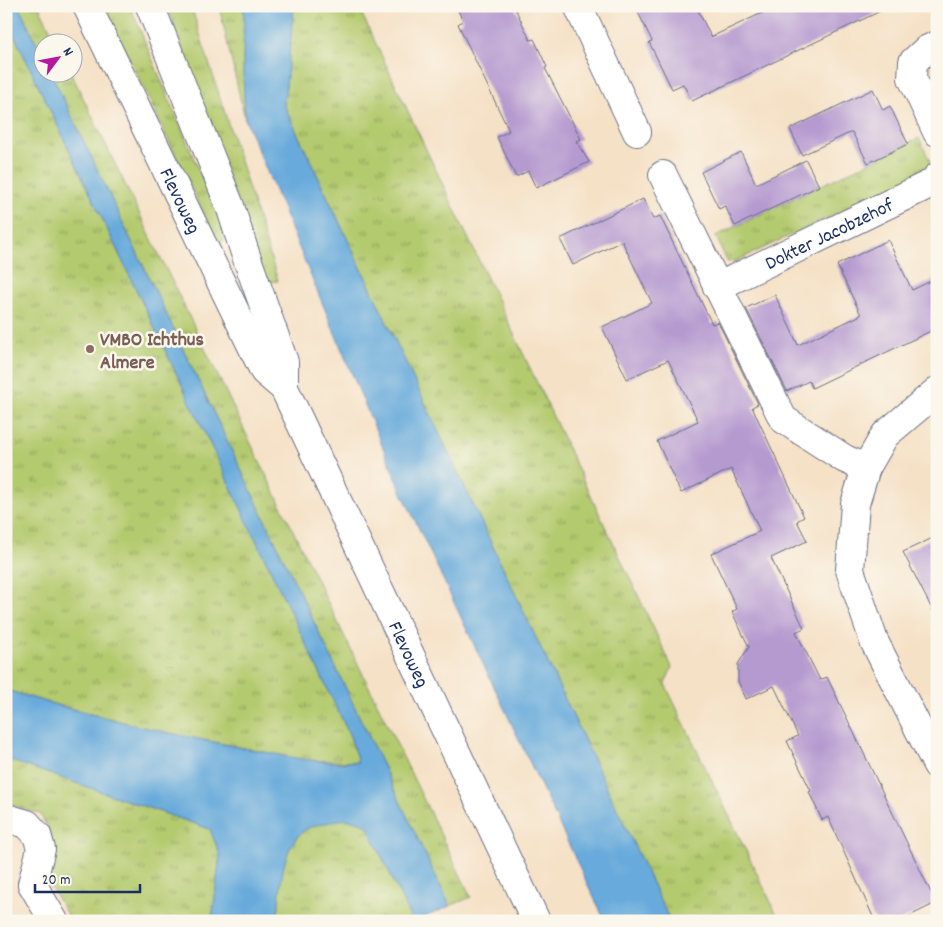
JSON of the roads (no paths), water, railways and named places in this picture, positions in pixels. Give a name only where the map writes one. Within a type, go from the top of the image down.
[{"type":"street","name":"Flevoweg","points":[[87,6],[264,371],[284,388],[536,921]]},
{"type":"street","name":"Flevoweg","points":[[150,6],[230,206],[244,253],[284,362],[284,388]]},
{"type":"street","points":[[582,7],[637,132]]},
{"type":"street","points":[[937,45],[926,50],[913,62],[912,78],[937,132]]},
{"type":"street","points":[[663,175],[783,419],[845,459],[866,468]]},
{"type":"street","name":"Dokter Jacobzehof","points":[[717,287],[934,182],[937,177]]},
{"type":"street","points":[[937,391],[886,435],[866,468],[855,504],[850,570],[874,641],[937,765]]},
{"type":"street","points":[[6,818],[27,824],[37,835],[41,849],[32,884],[54,921]]},
{"type":"water","points":[[6,6],[19,6],[32,34],[32,72],[6,18]]},
{"type":"water","points":[[244,6],[294,6],[284,105],[670,921],[605,921],[402,493],[245,119],[243,70]]},
{"type":"water","points":[[37,82],[55,82],[450,906],[412,921],[367,825],[352,820],[337,820],[308,828],[291,845],[283,870],[277,921],[212,921],[220,855],[210,829],[6,759],[6,690],[93,715],[151,729],[283,756],[328,762],[358,762],[350,736]]},
{"type":"place","name":"VMBO Ichthus Almere","points":[[90,349]]}]
